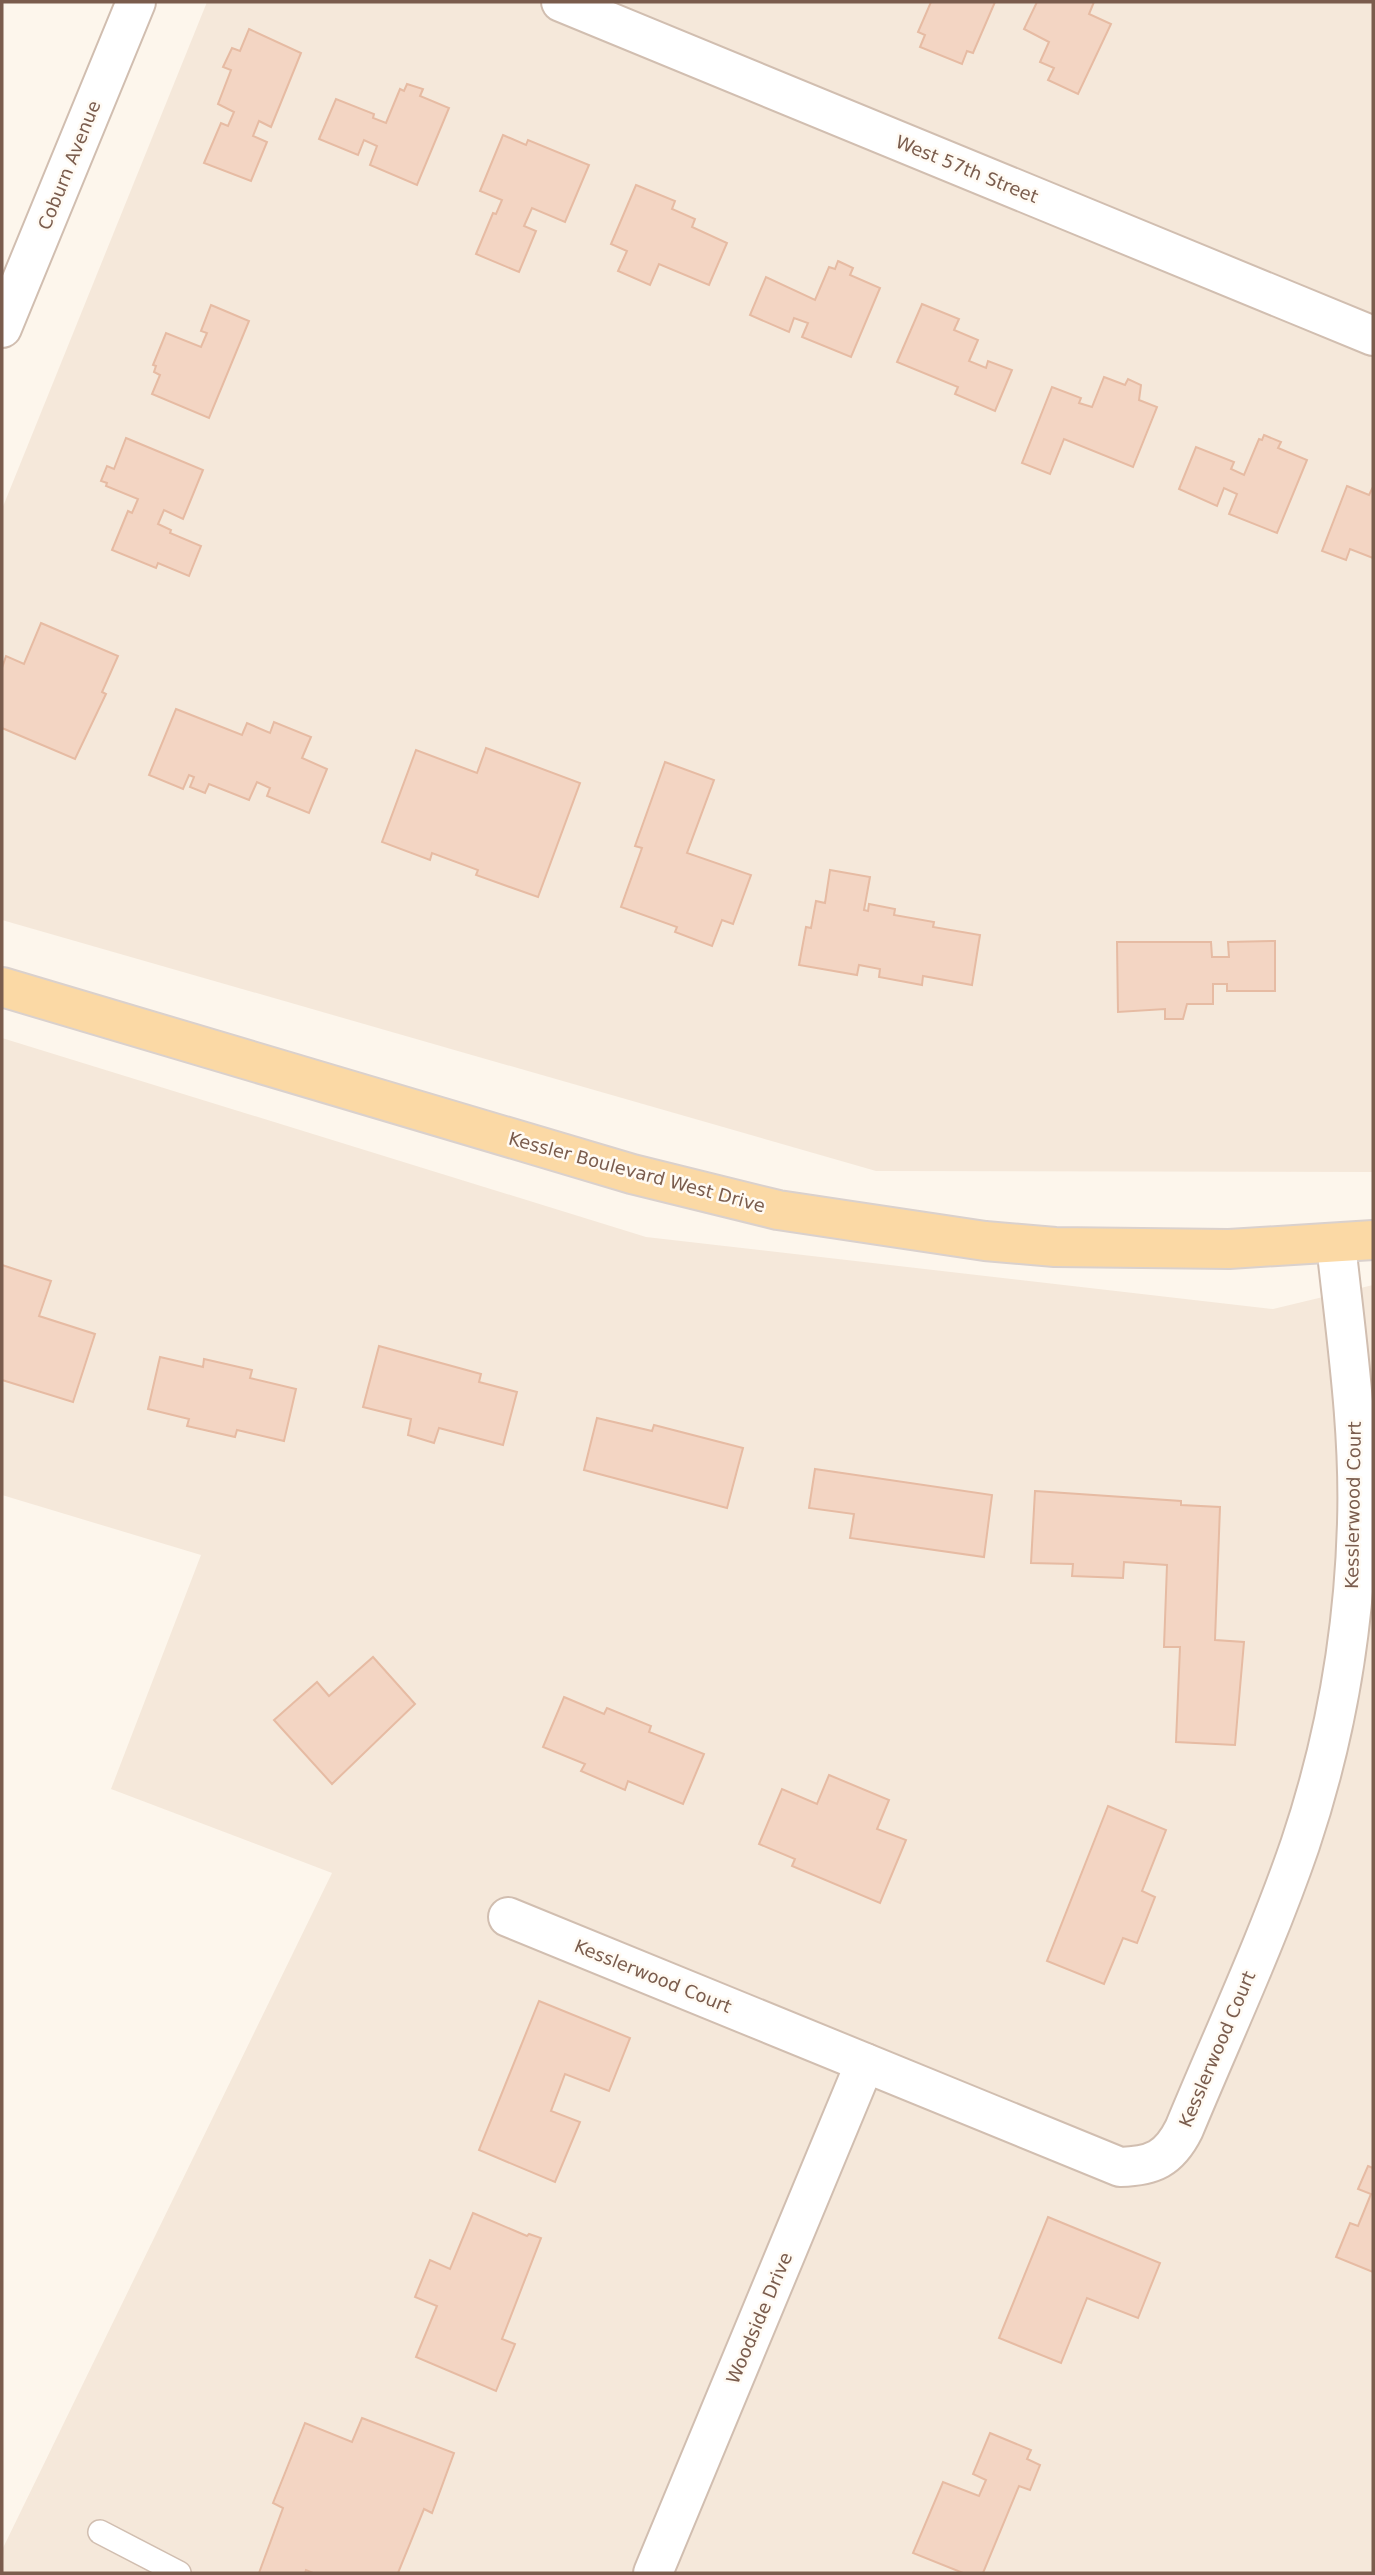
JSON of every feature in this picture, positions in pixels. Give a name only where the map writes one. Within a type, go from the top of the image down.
[{"type":"main road","name":"Kessler Boulevard West Drive","points":[[2,987],[632,1174],[778,1210],[973,1239],[1055,1247],[1159,1251],[1355,1242]]},
{"type":"street","name":"Coburn Avenue","points":[[2,328],[136,2]]},
{"type":"street","name":"West 57th Street","points":[[561,2],[1373,336]]},
{"type":"street","name":"Kesslerwood Court","points":[[508,1917],[1120,2167],[1143,2166],[1160,2160],[1177,2143],[1299,1845],[1325,1757],[1346,1654],[1356,1544],[1355,1242]]},
{"type":"street","name":"Woodside Drive","points":[[653,2573],[865,2063]]},
{"type":"lane","points":[[100,2532],[179,2573]]},
{"type":"shaded area","points":[[207,2],[1373,2],[1373,1172],[876,1171],[2,920],[2,509]]},
{"type":"shaded area","points":[[2,1038],[646,1237],[1273,1309],[1373,1285],[1373,2573],[2,2573],[2,2550],[332,1873],[111,1789],[201,1555],[2,1495]]},
{"type":"building","points":[[931,2],[995,2],[973,53],[967,51],[962,64],[920,47],[925,35],[918,32]]},
{"type":"building","points":[[1037,2],[1094,2],[1089,14],[1111,24],[1078,94],[1048,80],[1054,68],[1040,62],[1049,42],[1024,29]]},
{"type":"building","points":[[249,29],[301,53],[271,127],[259,121],[253,136],[267,142],[251,181],[204,163],[221,123],[228,126],[234,112],[218,104],[231,70],[223,67],[232,48],[240,51]]},
{"type":"building","points":[[407,84],[423,89],[420,96],[449,108],[417,185],[370,165],[377,146],[364,140],[358,155],[319,139],[336,99],[374,114],[373,118],[386,123],[400,89],[404,91]]},
{"type":"building","points":[[503,135],[526,145],[528,140],[589,165],[565,222],[532,208],[524,226],[536,231],[519,272],[476,254],[493,213],[496,214],[502,200],[480,191]]},
{"type":"building","points":[[636,185],[675,201],[672,209],[695,219],[692,227],[727,243],[709,285],[659,264],[650,285],[618,271],[627,251],[611,244]]},
{"type":"building","points":[[838,261],[853,268],[850,275],[880,288],[851,357],[802,337],[808,323],[794,318],[789,332],[750,315],[766,277],[815,300],[829,267],[835,269]]},
{"type":"building","points":[[922,304],[959,319],[954,330],[978,340],[969,361],[986,368],[988,361],[1012,370],[995,411],[955,394],[958,387],[897,362]]},
{"type":"building","points":[[211,305],[249,321],[209,418],[152,394],[160,375],[154,372],[156,366],[153,365],[166,333],[201,347],[207,333],[201,331]]},
{"type":"building","points":[[1104,377],[1125,385],[1128,379],[1141,385],[1139,400],[1157,407],[1133,467],[1064,439],[1050,474],[1022,463],[1052,387],[1081,398],[1079,403],[1092,407]]},
{"type":"building","points":[[1264,435],[1281,442],[1278,448],[1307,460],[1277,533],[1229,514],[1237,494],[1224,488],[1217,506],[1179,489],[1196,447],[1234,462],[1231,469],[1244,475],[1259,439],[1262,440]]},
{"type":"building","points":[[126,438],[203,470],[183,519],[164,510],[158,524],[171,530],[170,533],[201,546],[189,576],[158,563],[156,568],[112,550],[128,511],[132,513],[138,499],[106,486],[107,483],[101,481],[107,466],[114,469]]},
{"type":"building","points":[[1347,486],[1369,495],[1373,487],[1373,558],[1350,549],[1346,560],[1322,551]]},
{"type":"building","points":[[41,623],[118,656],[102,692],[106,694],[75,759],[2,728],[2,668],[6,656],[24,664]]},
{"type":"building","points":[[176,709],[242,735],[247,723],[270,733],[274,722],[311,737],[302,758],[327,769],[309,813],[267,796],[270,788],[257,782],[249,800],[209,784],[205,793],[190,787],[194,777],[189,775],[183,789],[149,775]]},
{"type":"building","points":[[486,748],[580,783],[538,897],[476,875],[478,870],[432,853],[430,860],[382,842],[416,750],[477,773]]},
{"type":"building","points":[[665,762],[714,780],[687,853],[751,875],[733,924],[722,920],[712,946],[675,932],[677,927],[621,907],[642,848],[635,846]]},
{"type":"building","points":[[830,870],[870,877],[864,910],[868,911],[869,904],[895,909],[894,915],[934,922],[933,927],[980,935],[972,985],[923,976],[922,985],[879,977],[880,969],[859,965],[857,975],[799,965],[806,927],[811,928],[816,901],[825,903]]},
{"type":"building","points":[[1275,941],[1275,991],[1227,991],[1227,984],[1213,984],[1213,1004],[1187,1004],[1183,1019],[1165,1019],[1165,1009],[1118,1012],[1117,942],[1211,942],[1212,957],[1229,957],[1228,942]]},
{"type":"building","points":[[2,1265],[51,1281],[39,1316],[95,1334],[73,1402],[2,1380]]},
{"type":"building","points":[[379,1346],[481,1374],[479,1382],[517,1392],[503,1445],[439,1428],[434,1443],[408,1435],[411,1419],[363,1407]]},
{"type":"building","points":[[160,1357],[203,1367],[204,1359],[252,1370],[250,1378],[296,1389],[284,1441],[237,1430],[235,1437],[187,1426],[189,1419],[148,1409]]},
{"type":"building","points":[[597,1418],[652,1431],[654,1425],[743,1448],[727,1508],[584,1470]]},
{"type":"building","points":[[815,1469],[992,1495],[984,1557],[850,1538],[854,1514],[809,1508]]},
{"type":"building","points":[[1035,1491],[1181,1501],[1181,1505],[1220,1507],[1215,1640],[1244,1642],[1235,1745],[1176,1742],[1180,1647],[1164,1647],[1167,1565],[1124,1562],[1123,1578],[1072,1576],[1073,1564],[1031,1563]]},
{"type":"building","points":[[373,1657],[415,1704],[332,1784],[274,1720],[317,1682],[329,1696]]},
{"type":"building","points":[[564,1697],[604,1714],[607,1708],[651,1726],[649,1732],[704,1754],[683,1804],[628,1781],[625,1790],[581,1771],[585,1764],[543,1747]]},
{"type":"building","points":[[829,1775],[889,1800],[877,1829],[906,1840],[880,1903],[792,1866],[795,1859],[759,1844],[782,1789],[817,1804]]},
{"type":"building","points":[[1108,1806],[1166,1830],[1142,1891],[1155,1897],[1137,1943],[1123,1938],[1104,1984],[1047,1961]]},
{"type":"building","points":[[539,2001],[630,2038],[609,2091],[565,2074],[551,2111],[580,2122],[555,2182],[479,2150]]},
{"type":"building","points":[[1368,2166],[1373,2168],[1373,2272],[1336,2257],[1350,2223],[1358,2226],[1371,2194],[1358,2189]]},
{"type":"building","points":[[473,2213],[527,2236],[529,2234],[541,2238],[502,2339],[515,2344],[496,2391],[416,2357],[437,2306],[415,2297],[430,2260],[450,2269]]},
{"type":"building","points":[[1048,2217],[1160,2263],[1138,2318],[1087,2298],[1061,2363],[999,2338]]},
{"type":"building","points":[[362,2418],[454,2453],[432,2513],[424,2509],[398,2573],[313,2573],[306,2570],[305,2573],[259,2573],[283,2508],[273,2503],[305,2423],[352,2442]]},
{"type":"building","points":[[990,2433],[1031,2450],[1027,2459],[1040,2465],[1030,2490],[1019,2486],[983,2573],[963,2573],[913,2553],[943,2482],[979,2496],[986,2480],[973,2474]]}]
